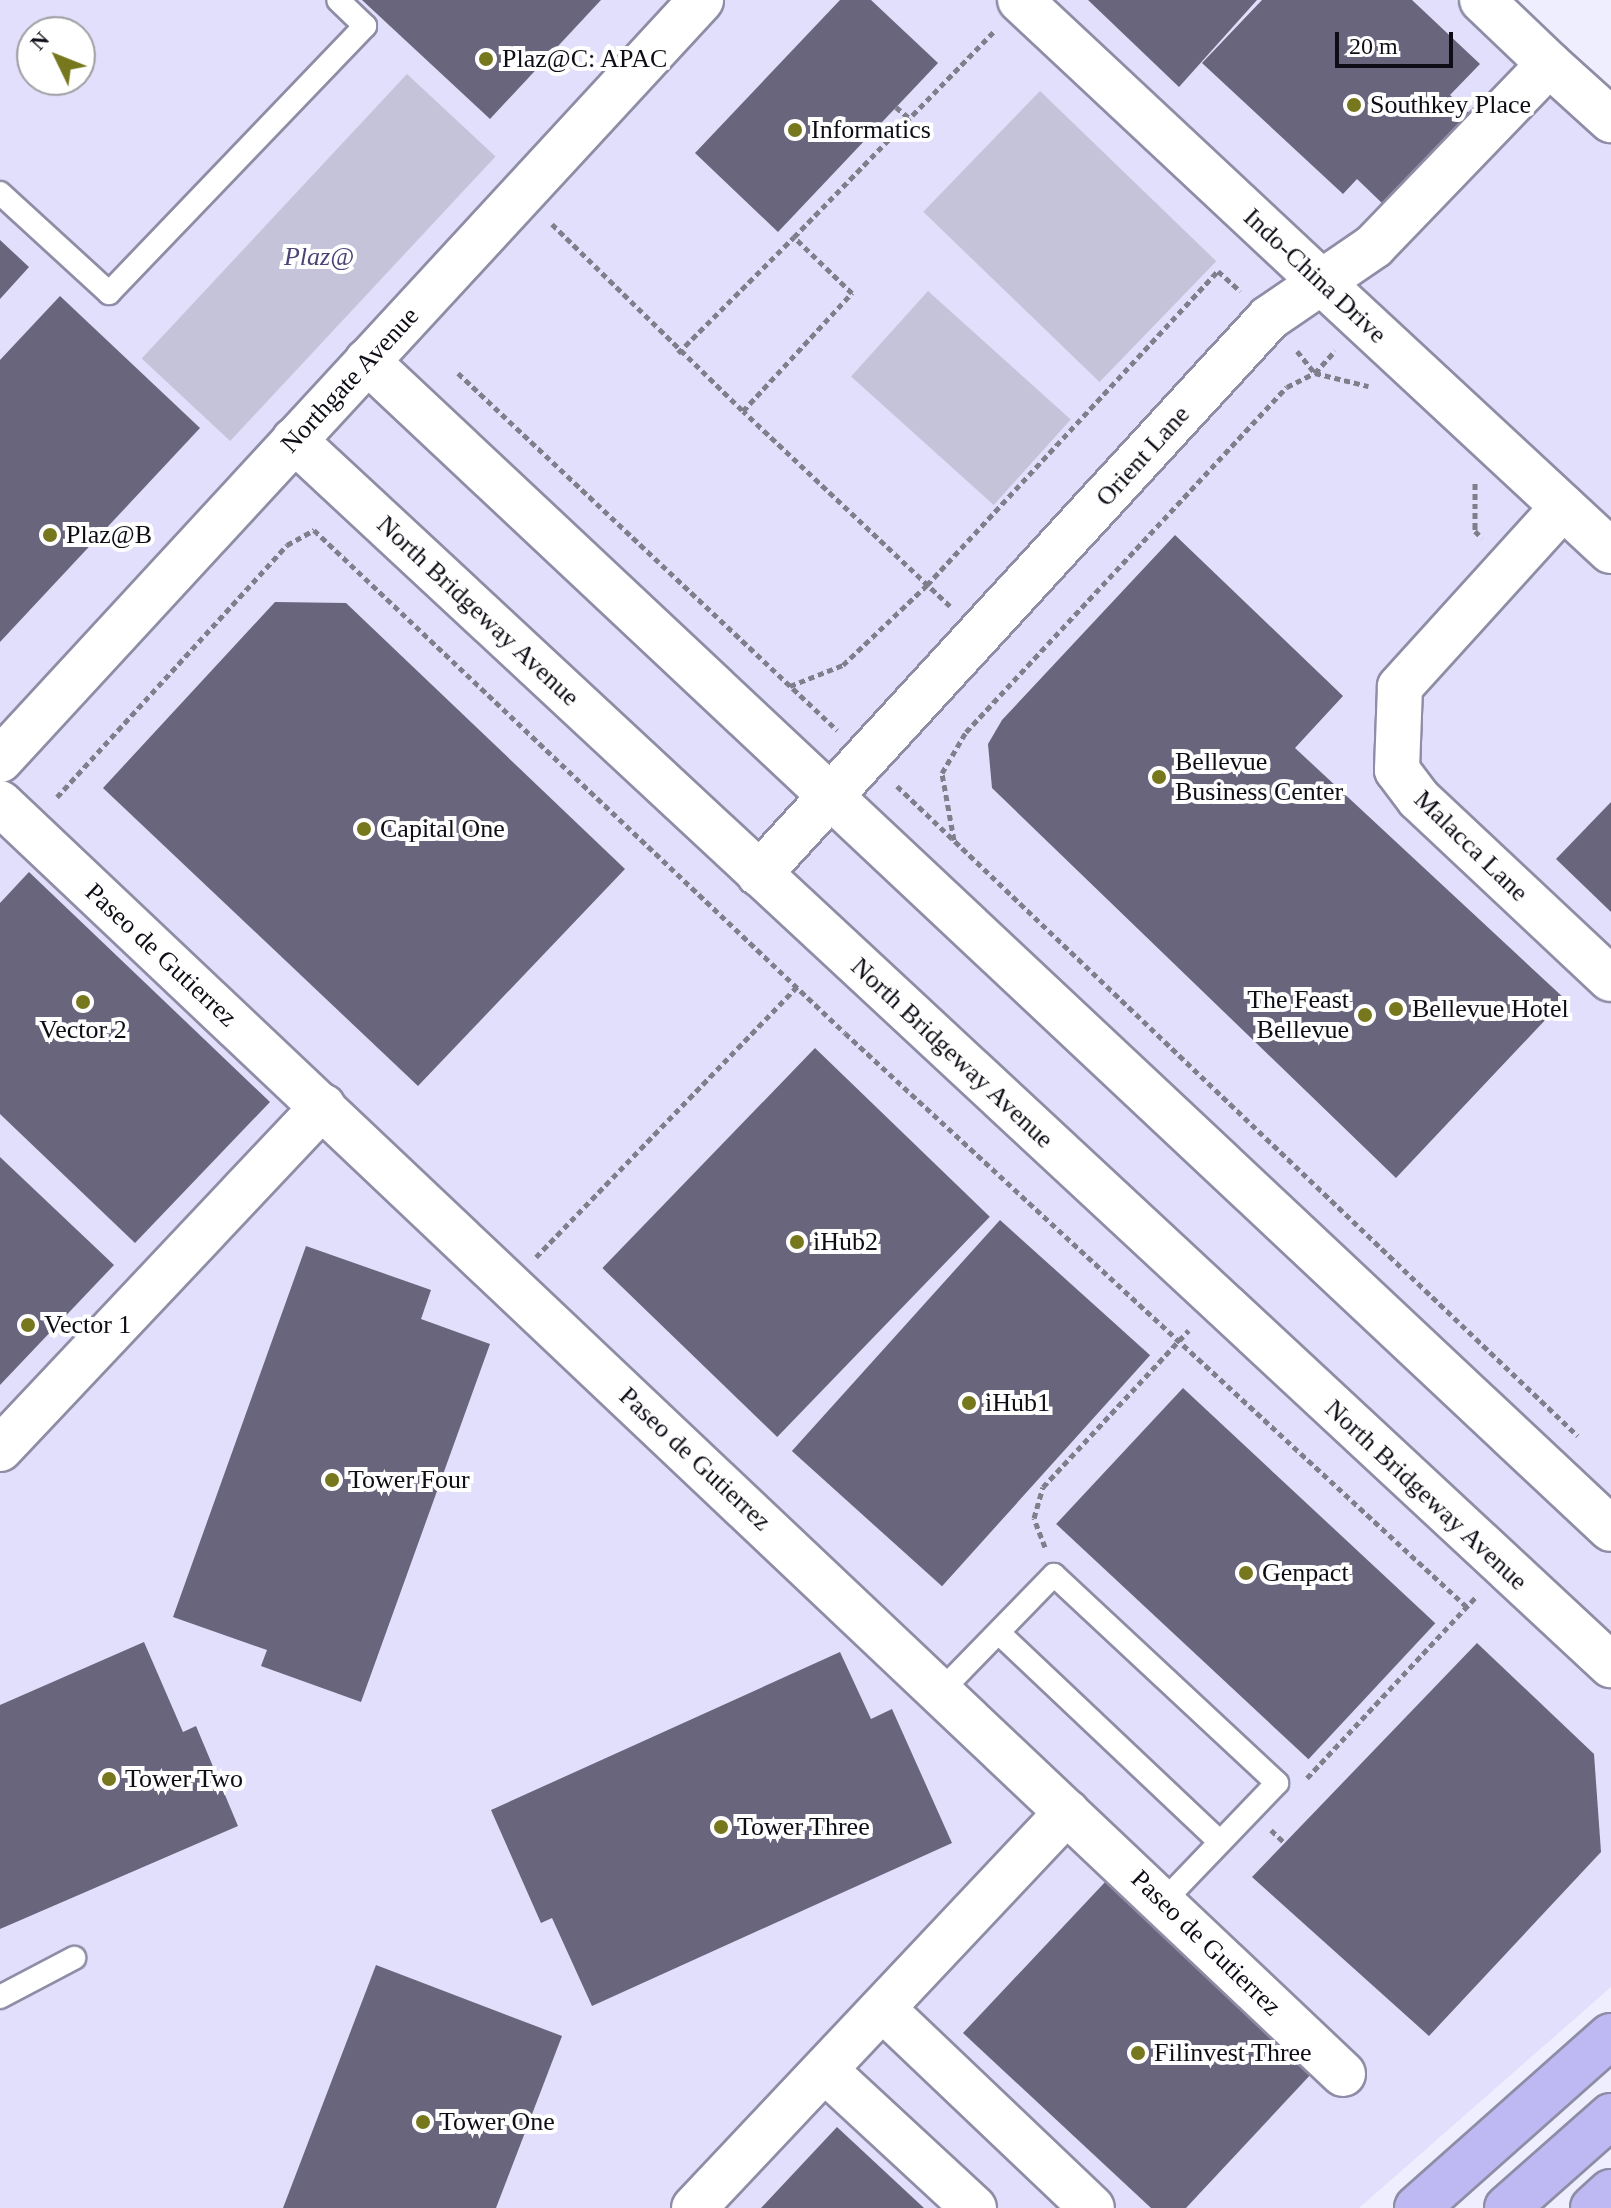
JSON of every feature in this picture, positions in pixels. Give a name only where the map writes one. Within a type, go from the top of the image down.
[{"type":"highway","points":[[1417,2208],[1611,2036]]},
{"type":"highway","points":[[1507,2208],[1611,2116]]},
{"type":"highway","points":[[1593,2208],[1611,2192]]},
{"type":"street","name":"Northgate Avenue","points":[[0,760],[701,0]]},
{"type":"street","points":[[1482,0],[1611,120]]},
{"type":"street","name":"Indo-China Drive","points":[[1021,1],[1611,551]]},
{"type":"street","name":"Orient Lane","points":[[759,874],[1269,318],[1319,280],[1374,246],[1549,64]]},
{"type":"street","points":[[367,361],[1611,1529]]},
{"type":"street","name":"North Bridgeway Avenue","points":[[294,440],[1503,1569],[1611,1665]]},
{"type":"street","name":"Malacca Lane","points":[[1563,507],[1400,687],[1397,770],[1611,979]]},
{"type":"street","name":"Paseo de Gutierrez","points":[[0,803],[511,1283],[1343,2074]]},
{"type":"street","points":[[0,1449],[323,1106]]},
{"type":"street","points":[[694,2208],[828,2073],[1067,1812]]},
{"type":"street","points":[[884,2010],[1092,2208]]},
{"type":"street","points":[[828,2073],[974,2208]]},
{"type":"lane","points":[[0,193],[109,293],[365,26],[338,0]]},
{"type":"lane","points":[[941,1691],[1054,1575],[1277,1783],[1164,1901]]},
{"type":"lane","points":[[999,1633],[1220,1842]]},
{"type":"lane","points":[[0,1997],[74,1958]]},
{"type":"path","points":[[678,353],[1021,1]]},
{"type":"path","points":[[896,107],[908,117]]},
{"type":"path","points":[[522,193],[678,353],[980,635]]},
{"type":"path","points":[[743,411],[852,293],[794,237]]},
{"type":"path","points":[[458,373],[867,757],[1589,1445]]},
{"type":"path","points":[[954,841],[942,792],[948,756],[1199,479],[1296,382],[1315,373],[1375,389]]},
{"type":"path","points":[[1466,472],[1475,484],[1475,531],[1510,565]]},
{"type":"path","points":[[57,797],[287,545],[314,530],[1177,1343],[1467,1607]]},
{"type":"path","points":[[511,1283],[797,987]]},
{"type":"path","points":[[1054,1575],[1034,1518],[1043,1487],[1217,1299]]},
{"type":"path","points":[[1296,1789],[1503,1569]]},
{"type":"shaded area","points":[[0,0],[1455,0],[1611,145],[1611,1987],[1359,2208],[0,2208]]},
{"type":"green space","name":"Plaz@","points":[[407,74],[495,157],[230,441],[142,358]]},
{"type":"green space","points":[[1040,91],[1216,261],[1100,382],[923,212]]},
{"type":"green space","points":[[928,291],[1071,419],[994,505],[851,376]]},
{"type":"building","name":"Plaz@C: APAC","points":[[362,0],[601,0],[490,119]]},
{"type":"building","name":"Informatics","points":[[840,0],[871,0],[938,63],[778,232],[695,153]]},
{"type":"building","points":[[1088,0],[1257,0],[1179,87]]},
{"type":"building","name":"Southkey Place","points":[[1262,0],[1412,0],[1480,64],[1450,95],[1470,114],[1384,205],[1357,179],[1343,194],[1202,63]]},
{"type":"building","points":[[0,240],[29,267],[0,299]]},
{"type":"building","name":"Plaz@B","points":[[60,296],[200,428],[0,642],[0,360]]},
{"type":"building","name":"Bellevue Business Center","points":[[1175,535],[1343,696],[1295,748],[1565,999],[1396,1178],[992,788],[988,744],[1002,720]]},
{"type":"building","name":"Capital One","points":[[275,602],[346,603],[625,869],[418,1086],[103,788]]},
{"type":"building","points":[[1611,802],[1611,912],[1556,859]]},
{"type":"building","name":"Vector 2","points":[[29,872],[270,1102],[135,1243],[0,1114],[0,903]]},
{"type":"building","name":"iHub2","points":[[815,1048],[990,1217],[777,1437],[602,1268]]},
{"type":"building","name":"Vector 1","points":[[0,1157],[114,1265],[0,1385]]},
{"type":"building","name":"iHub1","points":[[1000,1220],[1150,1355],[942,1586],[792,1451]]},
{"type":"building","name":"Tower Four","points":[[306,1246],[431,1290],[421,1319],[490,1344],[361,1702],[261,1666],[267,1650],[173,1617]]},
{"type":"building","name":"Genpact","points":[[1183,1388],[1435,1623],[1308,1759],[1056,1524]]},
{"type":"building","name":"Tower Two","points":[[144,1642],[183,1732],[196,1726],[238,1826],[0,1929],[0,1705]]},
{"type":"building","points":[[1477,1643],[1594,1754],[1601,1852],[1429,2036],[1252,1877]]},
{"type":"building","name":"Tower Three","points":[[840,1652],[871,1719],[892,1709],[952,1843],[592,2006],[552,1918],[541,1923],[491,1810]]},
{"type":"building","name":"Filinvest Three","points":[[1107,1880],[1313,2072],[1186,2208],[1151,2208],[963,2033]]},
{"type":"building","name":"Tower One","points":[[376,1965],[562,2036],[496,2208],[283,2208]]},
{"type":"building","points":[[837,2127],[924,2208],[761,2208]]},
{"type":"place","name":"Plaz@C: APAC","points":[[486,59]]},
{"type":"place","name":"Southkey Place","points":[[1354,105]]},
{"type":"place","name":"Informatics","points":[[795,130]]},
{"type":"place","name":"Plaz@B","points":[[50,535]]},
{"type":"place","name":"Bellevue Business Center","points":[[1159,777]]},
{"type":"place","name":"Capital One","points":[[364,829]]},
{"type":"place","name":"Vector 2","points":[[83,1002]]},
{"type":"place","name":"Bellevue Hotel","points":[[1396,1009]]},
{"type":"place","name":"The Feast Bellevue","points":[[1365,1015]]},
{"type":"place","name":"iHub2","points":[[797,1242]]},
{"type":"place","name":"Vector 1","points":[[28,1325]]},
{"type":"place","name":"iHub1","points":[[969,1403]]},
{"type":"place","name":"Tower Four","points":[[332,1480]]},
{"type":"place","name":"Genpact","points":[[1246,1573]]},
{"type":"place","name":"Tower Two","points":[[109,1779]]},
{"type":"place","name":"Tower Three","points":[[721,1827]]},
{"type":"place","name":"Filinvest Three","points":[[1138,2053]]},
{"type":"place","name":"Tower One","points":[[423,2122]]}]
